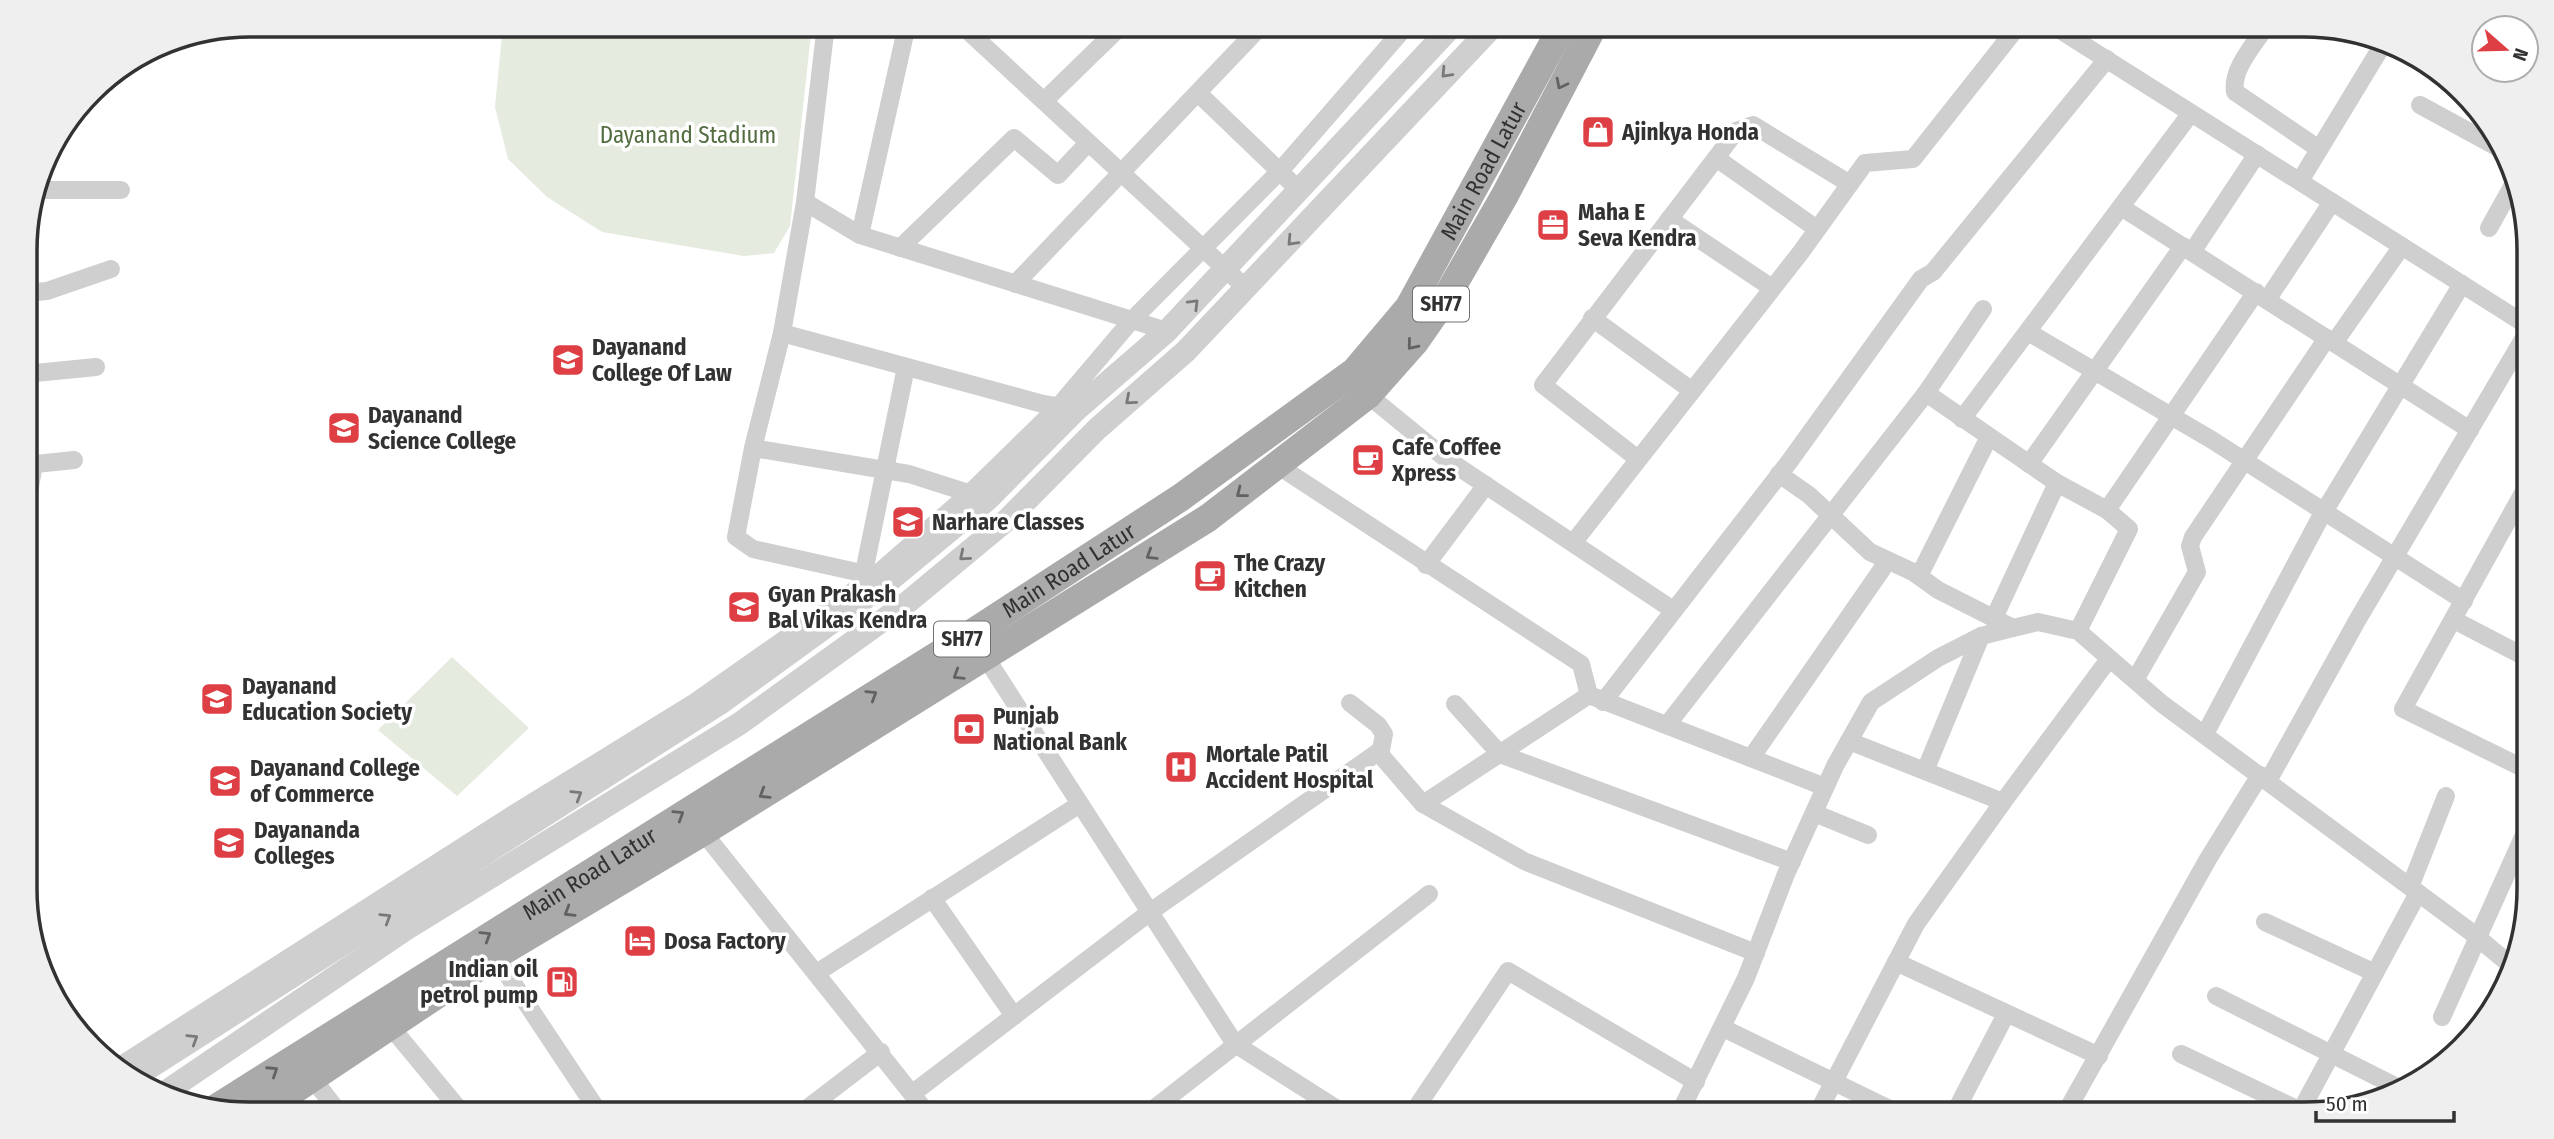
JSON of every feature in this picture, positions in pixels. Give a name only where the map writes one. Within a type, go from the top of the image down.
[{"type":"main road","name":"Main Road Latur","points":[[228,1100],[952,646],[1180,498],[1355,371],[1409,307],[1556,37]]},
{"type":"main road","name":"Main Road Latur","points":[[278,1102],[495,956],[703,832],[1208,518],[1368,395],[1415,342],[1447,296],[1505,195],[1587,37]]},
{"type":"street","points":[[824,37],[805,202],[782,333],[753,448],[736,537],[753,549],[876,576]]},
{"type":"street","points":[[860,235],[904,37]]},
{"type":"street","points":[[979,37],[1088,143],[1247,289]]},
{"type":"street","points":[[1045,100],[1109,37]]},
{"type":"street","points":[[1014,284],[1122,174],[1250,37]]},
{"type":"street","points":[[1067,408],[1131,321],[1280,171],[1396,37]]},
{"type":"street","points":[[141,1072],[690,723],[979,496],[1067,408],[1167,331],[1227,270],[1441,37]]},
{"type":"street","points":[[172,1088],[406,929],[704,746],[908,602],[1007,519],[1097,429],[1186,351],[1482,37]]},
{"type":"street","points":[[1573,543],[1772,288],[1865,163],[1913,159],[2010,37]]},
{"type":"street","points":[[2072,37],[2517,322]]},
{"type":"street","points":[[2259,37],[2237,72],[2233,82],[2235,92],[2319,149]]},
{"type":"street","points":[[2300,181],[2379,50]]},
{"type":"street","points":[[1423,804],[1500,754],[1596,698],[1673,610],[1779,474],[1921,279],[1933,272],[2107,59]]},
{"type":"street","points":[[1198,93],[1300,191]]},
{"type":"street","points":[[2420,105],[2489,142]]},
{"type":"street","points":[[1962,419],[2191,113]]},
{"type":"street","points":[[1638,459],[1543,384],[1736,131],[1753,125],[1850,184]]},
{"type":"street","points":[[900,248],[1014,138],[1058,176],[1088,143]]},
{"type":"street","points":[[2029,464],[2257,154]]},
{"type":"street","points":[[1716,158],[1817,229]]},
{"type":"street","points":[[46,190],[121,190]]},
{"type":"street","points":[[2489,228],[2509,193]]},
{"type":"street","points":[[805,202],[860,235],[1167,331]]},
{"type":"street","points":[[2107,510],[2169,415],[2332,202]]},
{"type":"street","points":[[2121,207],[2470,430]]},
{"type":"street","points":[[1669,219],[1772,288]]},
{"type":"street","points":[[2135,680],[2197,572],[2190,546],[2193,537],[2330,340],[2402,246]]},
{"type":"street","points":[[37,292],[111,269]]},
{"type":"street","points":[[2205,734],[2324,513],[2462,284]]},
{"type":"street","points":[[1667,725],[1926,393],[1983,309]]},
{"type":"street","points":[[1592,318],[1690,390]]},
{"type":"street","points":[[2028,332],[2244,461],[2464,601]]},
{"type":"street","points":[[782,333],[1067,408]]},
{"type":"street","points":[[2072,1102],[2208,859],[2264,778],[2517,348]]},
{"type":"street","points":[[37,373],[96,367]]},
{"type":"street","points":[[126,1062],[507,818],[692,704],[876,576],[886,470],[906,367]]},
{"type":"street","points":[[1926,393],[2057,483],[2107,510],[2129,529],[2078,631]]},
{"type":"street","points":[[1368,395],[1445,458],[1673,610]]},
{"type":"street","points":[[1919,576],[1989,438]]},
{"type":"street","points":[[753,448],[886,470],[979,496]]},
{"type":"street","points":[[37,463],[74,460]]},
{"type":"street","points":[[1277,465],[1581,664],[1596,698],[1825,787]]},
{"type":"street","points":[[1779,474],[1870,552],[2013,628]]},
{"type":"street","points":[[1994,618],[2057,483]]},
{"type":"street","points":[[1426,565],[1486,485]]},
{"type":"street","points":[[2517,504],[2403,709],[2517,765]]},
{"type":"street","points":[[1751,758],[1887,562]]},
{"type":"street","points":[[2454,620],[2517,653]]},
{"type":"street","points":[[1685,1102],[1723,1028],[1825,787],[1871,702],[1938,658],[1981,636],[2038,622],[2078,631],[2109,659],[2205,734],[2505,960]]},
{"type":"street","points":[[1925,771],[1981,636]]},
{"type":"street","points":[[986,658],[1235,1044],[1319,1102]]},
{"type":"street","points":[[1823,1102],[1916,924],[2109,659]]},
{"type":"street","points":[[913,1093],[1150,912],[1378,752],[1384,734],[1378,725],[1350,703]]},
{"type":"street","points":[[1455,704],[1500,754],[1791,862]]},
{"type":"street","points":[[690,723],[704,746]]},
{"type":"street","points":[[1849,741],[2003,802]]},
{"type":"street","points":[[1378,752],[1423,804],[1524,861],[1756,953]]},
{"type":"street","points":[[2307,1102],[2330,1053],[2375,973],[2414,890],[2446,796]]},
{"type":"street","points":[[818,972],[1080,803]]},
{"type":"street","points":[[1814,813],[1868,835]]},
{"type":"street","points":[[703,832],[818,972],[919,1102]]},
{"type":"street","points":[[2442,1017],[2517,849]]},
{"type":"street","points":[[1162,1102],[1429,894]]},
{"type":"street","points":[[933,898],[1014,1016]]},
{"type":"street","points":[[2265,922],[2375,973]]},
{"type":"street","points":[[495,956],[592,1102]]},
{"type":"street","points":[[1896,962],[2099,1056]]},
{"type":"street","points":[[1420,1102],[1508,971],[1696,1082]]},
{"type":"street","points":[[2216,996],[2390,1083]]},
{"type":"street","points":[[1960,1102],[2006,1014]]},
{"type":"street","points":[[391,1027],[453,1102]]},
{"type":"street","points":[[1723,1028],[1874,1102]]},
{"type":"street","points":[[816,1102],[881,1052]]},
{"type":"street","points":[[2181,1054],[2279,1102]]},
{"type":"street","points":[[313,1079],[331,1102]]},
{"type":"green space","name":"Dayanand Stadium","points":[[502,37],[811,37],[790,226],[774,253],[744,256],[602,232],[547,197],[508,159],[495,107]]},
{"type":"green space","points":[[452,657],[529,728],[457,796],[378,730]]},
{"type":"place","name":"Ajinkya Honda","points":[[1598,132]]},
{"type":"place","name":"Maha E Seva Kendra","points":[[1553,225]]},
{"type":"place","name":"Dayanand College Of Law","points":[[568,360]]},
{"type":"place","name":"Dayanand Science College","points":[[344,428]]},
{"type":"place","name":"Cafe Coffee Xpress","points":[[1368,460]]},
{"type":"place","name":"Narhare Classes","points":[[908,522]]},
{"type":"place","name":"The Crazy Kitchen","points":[[1210,576]]},
{"type":"place","name":"Gyan Prakash Bal Vikas Kendra","points":[[744,607]]},
{"type":"place","name":"Dayanand Education Society","points":[[217,699]]},
{"type":"place","name":"Punjab National Bank","points":[[969,729]]},
{"type":"place","name":"Mortale Patil Accident Hospital","points":[[1181,767]]},
{"type":"place","name":"Dayanand College of Commerce","points":[[225,781]]},
{"type":"place","name":"Dayananda Colleges","points":[[229,843]]},
{"type":"place","name":"Dosa Factory","points":[[640,941]]},
{"type":"place","name":"Indian oil petrol pump","points":[[562,982]]}]
